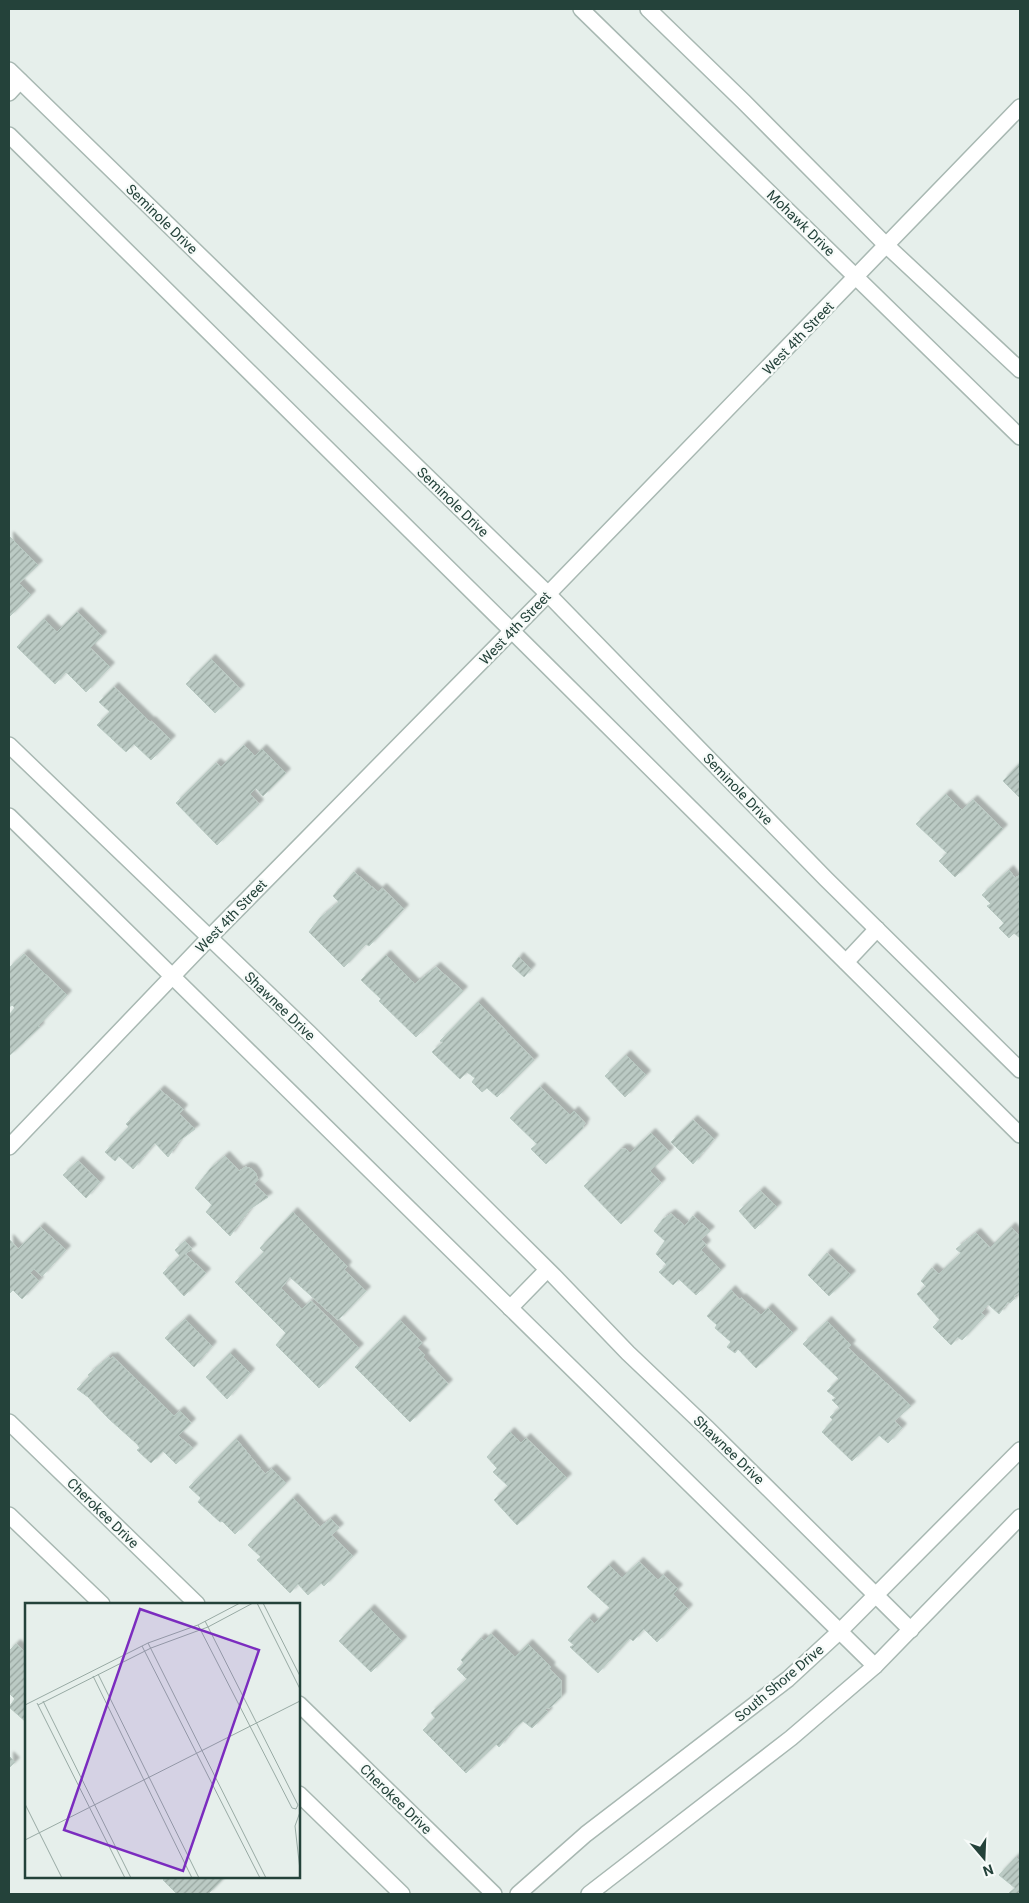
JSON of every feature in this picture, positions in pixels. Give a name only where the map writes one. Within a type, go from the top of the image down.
[{"type":"street","name":"Mohawk Drive","points":[[580,9],[1020,438]]},
{"type":"street","points":[[648,9],[744,102],[886,245],[1020,370]]},
{"type":"street","name":"Seminole Drive","points":[[9,70],[548,594],[877,929],[1020,1070]]},
{"type":"street","points":[[9,94],[20,81]]},
{"type":"street","name":"West 4th Street","points":[[9,1147],[210,937],[512,631],[1020,107]]},
{"type":"street","points":[[9,135],[1020,1135]]},
{"type":"street","name":"Shawnee Drive","points":[[9,745],[210,937],[547,1270],[628,1353],[713,1433],[911,1630]]},
{"type":"street","points":[[9,816],[875,1666]]},
{"type":"street","points":[[846,962],[877,929]]},
{"type":"street","points":[[510,1308],[547,1270]]},
{"type":"street","name":"Cherokee Drive","points":[[9,1422],[196,1603]]},
{"type":"street","name":"South Shore Drive","points":[[518,1894],[586,1834],[788,1679],[839,1632],[1020,1450]]},
{"type":"street","points":[[9,1515],[101,1603]]},
{"type":"street","points":[[589,1894],[791,1738],[875,1666],[1020,1517]]},
{"type":"street","name":"Cherokee Drive","points":[[300,1705],[494,1894]]},
{"type":"street","points":[[300,1795],[402,1894]]},
{"type":"building","points":[[9,536],[38,565],[19,583],[31,595],[9,617]]},
{"type":"building","points":[[77,612],[102,636],[90,648],[110,667],[86,692],[66,672],[55,684],[17,647],[44,619],[57,632]]},
{"type":"building","points":[[211,659],[240,689],[215,713],[186,684]]},
{"type":"building","points":[[114,687],[171,740],[151,760],[134,744],[126,752],[97,725],[110,712],[99,702]]},
{"type":"building","points":[[244,745],[255,756],[262,749],[286,773],[263,796],[256,788],[250,794],[259,804],[217,845],[176,803],[216,763],[221,767]]},
{"type":"building","points":[[1020,763],[1020,798],[1003,781]]},
{"type":"building","points":[[946,794],[962,810],[973,800],[1003,829],[955,877],[939,861],[947,853],[916,824]]},
{"type":"building","points":[[1009,870],[1015,878],[1020,875],[1020,938],[1014,933],[1009,938],[999,928],[1004,923],[987,906],[991,904],[982,895]]},
{"type":"building","points":[[354,872],[378,892],[382,888],[404,909],[369,946],[366,944],[344,967],[309,932],[320,918],[339,902],[333,896]]},
{"type":"building","points":[[24,954],[67,995],[38,1026],[40,1027],[9,1056],[9,1015],[15,1008],[12,1005],[9,1007],[9,968]]},
{"type":"building","points":[[386,955],[415,984],[436,967],[463,991],[416,1037],[379,1001],[381,999],[361,980]]},
{"type":"building","points":[[519,957],[531,969],[524,977],[512,966]]},
{"type":"building","points":[[478,1002],[534,1060],[497,1097],[487,1088],[482,1092],[472,1082],[475,1078],[467,1072],[460,1079],[432,1052],[443,1042],[440,1041]]},
{"type":"building","points":[[626,1055],[646,1075],[625,1097],[605,1076]]},
{"type":"building","points":[[540,1087],[570,1115],[574,1111],[585,1123],[583,1128],[546,1164],[531,1149],[537,1144],[510,1118]]},
{"type":"building","points":[[160,1090],[183,1109],[179,1114],[195,1129],[179,1141],[168,1157],[155,1143],[133,1169],[119,1156],[115,1161],[105,1152],[129,1127],[126,1124]]},
{"type":"building","points":[[693,1120],[714,1139],[693,1164],[671,1142]]},
{"type":"building","points":[[651,1133],[669,1152],[650,1171],[661,1183],[621,1224],[584,1186],[621,1149],[626,1149],[630,1153]]},
{"type":"building","points":[[225,1156],[239,1171],[246,1167],[252,1169],[258,1180],[254,1184],[268,1197],[250,1209],[230,1236],[206,1212],[212,1205],[195,1188],[210,1169]]},
{"type":"building","points":[[78,1161],[100,1182],[86,1198],[63,1175]]},
{"type":"building","points":[[760,1191],[777,1207],[755,1229],[739,1211]]},
{"type":"building","points":[[293,1212],[347,1266],[344,1270],[366,1291],[338,1320],[290,1277],[281,1288],[302,1309],[311,1301],[359,1348],[319,1388],[276,1345],[286,1333],[235,1282],[264,1252],[260,1248]]},
{"type":"building","points":[[671,1214],[685,1226],[693,1216],[710,1231],[701,1239],[706,1245],[701,1250],[721,1270],[696,1295],[679,1279],[673,1285],[659,1272],[667,1265],[656,1254],[665,1241],[654,1231],[663,1219]]},
{"type":"building","points":[[40,1227],[66,1250],[42,1276],[34,1269],[30,1273],[39,1281],[22,1299],[13,1290],[9,1294],[9,1239],[18,1249]]},
{"type":"building","points":[[1011,1227],[1020,1237],[1020,1292],[1014,1296],[1015,1298],[1010,1303],[1008,1302],[999,1314],[988,1304],[981,1313],[985,1316],[962,1340],[958,1337],[951,1345],[933,1327],[940,1320],[917,1294],[926,1286],[921,1281],[932,1268],[939,1274],[961,1253],[956,1249],[976,1233],[990,1248]]},
{"type":"building","points":[[185,1241],[192,1249],[185,1254],[206,1273],[184,1296],[163,1273],[180,1256],[175,1250]]},
{"type":"building","points":[[827,1253],[851,1275],[829,1296],[808,1275]]},
{"type":"building","points":[[731,1290],[740,1300],[741,1298],[761,1315],[768,1308],[793,1333],[756,1368],[738,1349],[735,1353],[727,1347],[731,1342],[715,1328],[717,1325],[707,1316]]},
{"type":"building","points":[[185,1319],[212,1346],[194,1367],[165,1338]]},
{"type":"building","points":[[400,1320],[422,1343],[417,1348],[425,1355],[423,1357],[448,1384],[410,1422],[355,1367]]},
{"type":"building","points":[[827,1321],[851,1345],[848,1348],[911,1406],[894,1421],[902,1428],[888,1443],[879,1435],[852,1461],[822,1432],[833,1420],[830,1417],[840,1408],[832,1400],[836,1398],[827,1391],[839,1379],[803,1344]]},
{"type":"building","points":[[230,1353],[250,1373],[227,1399],[206,1377]]},
{"type":"building","points":[[109,1357],[110,1359],[113,1357],[174,1416],[180,1411],[191,1423],[178,1436],[193,1448],[176,1464],[163,1451],[151,1463],[137,1450],[140,1448],[137,1444],[88,1397],[77,1389],[90,1376],[88,1375]]},
{"type":"building","points":[[510,1432],[521,1443],[526,1438],[567,1478],[517,1525],[494,1500],[508,1486],[493,1472],[497,1468],[487,1457]]},
{"type":"building","points":[[236,1439],[265,1474],[272,1469],[286,1483],[235,1534],[198,1502],[201,1498],[189,1487]]},
{"type":"building","points":[[293,1498],[320,1527],[331,1519],[339,1528],[331,1535],[353,1556],[324,1586],[321,1583],[308,1595],[298,1584],[290,1593],[257,1560],[261,1557],[248,1545]]},
{"type":"building","points":[[639,1562],[658,1580],[663,1575],[678,1589],[673,1594],[688,1609],[657,1642],[644,1629],[633,1641],[630,1638],[598,1673],[570,1647],[574,1645],[568,1640],[589,1618],[594,1624],[610,1608],[587,1587],[609,1565],[622,1578]]},
{"type":"building","points":[[370,1609],[402,1641],[371,1672],[339,1641]]},
{"type":"building","points":[[491,1634],[515,1657],[528,1644],[561,1680],[561,1697],[550,1708],[544,1708],[548,1712],[532,1728],[523,1721],[499,1747],[496,1744],[466,1773],[423,1730],[435,1718],[431,1713],[467,1679],[457,1669],[464,1663],[461,1660],[481,1638],[484,1641]]},
{"type":"building","points":[[16,1644],[25,1652],[25,1721],[9,1707],[15,1699],[9,1693],[9,1651]]},
{"type":"building","points":[[9,1756],[15,1762],[9,1768]]},
{"type":"building","points":[[1016,1857],[1019,1860],[1020,1858],[1020,1894],[1011,1894],[1009,1893],[1015,1888],[999,1875]]},
{"type":"building","points":[[166,1878],[224,1878],[208,1894],[177,1894],[163,1880]]}]
